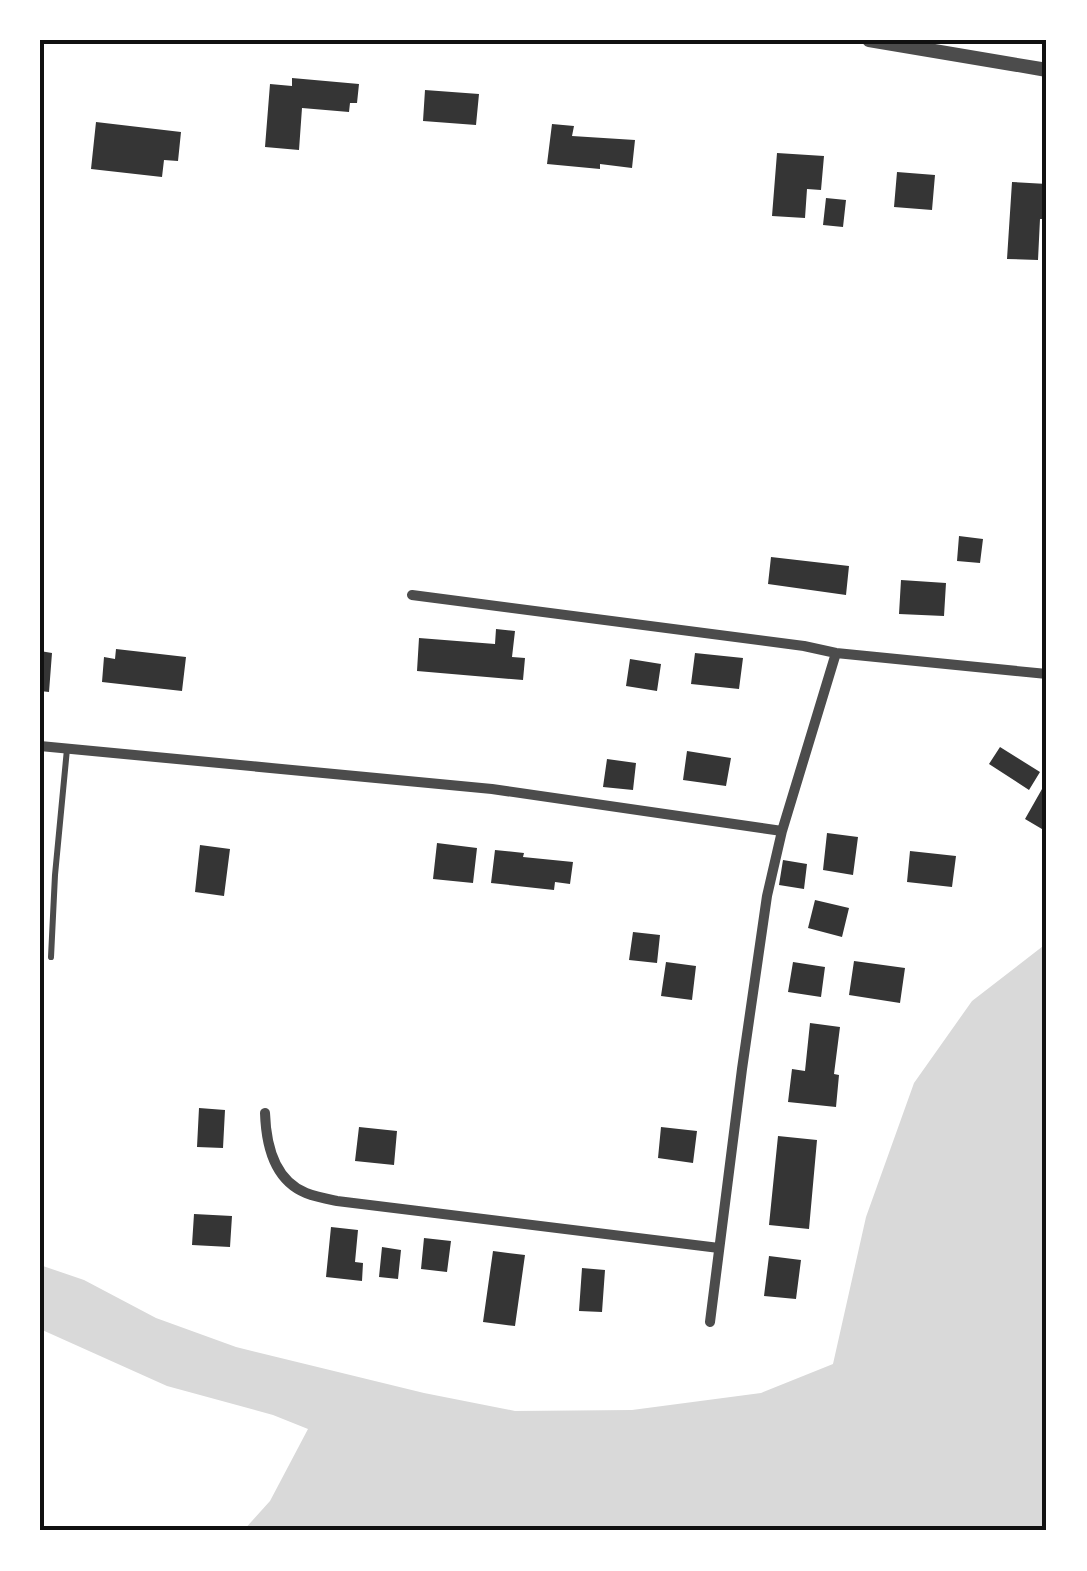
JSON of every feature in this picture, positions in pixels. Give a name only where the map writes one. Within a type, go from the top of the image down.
[{"type":"street","points":[[869,40],[1047,70]]},
{"type":"street","points":[[412,596],[836,653],[1047,674]]},
{"type":"street","points":[[710,1322],[767,896],[782,831],[836,653]]},
{"type":"street","points":[[40,746],[492,789],[782,831]]},
{"type":"street","points":[[265,1113],[270,1153],[293,1186],[308,1194],[337,1201],[720,1248]]},
{"type":"lane","points":[[52,957],[67,749]]},
{"type":"shaded area","points":[[1047,943],[1047,1531],[243,1531],[270,1501],[308,1429],[273,1415],[167,1386],[40,1329],[40,1265],[84,1280],[156,1318],[236,1347],[515,1411],[632,1410],[761,1393],[833,1364],[866,1217],[914,1083],[972,1001]]},
{"type":"building","points":[[292,78],[359,84],[357,103],[350,103],[349,112],[302,108],[299,150],[265,147],[270,84],[292,86]]},
{"type":"building","points":[[425,90],[479,94],[476,125],[423,121]]},
{"type":"building","points":[[96,122],[181,132],[178,161],[164,160],[162,177],[91,169]]},
{"type":"building","points":[[552,124],[574,126],[572,136],[635,140],[632,168],[547,164]]},
{"type":"building","points":[[777,153],[824,156],[821,190],[807,189],[805,218],[772,216]]},
{"type":"building","points":[[897,172],[935,175],[932,210],[894,207]]},
{"type":"building","points":[[1012,182],[1047,184],[1047,219],[1040,219],[1038,260],[1007,259]]},
{"type":"building","points":[[826,198],[846,200],[843,227],[823,225]]},
{"type":"building","points":[[959,536],[983,539],[980,563],[957,561]]},
{"type":"building","points":[[771,557],[849,566],[846,595],[768,584]]},
{"type":"building","points":[[901,580],[946,583],[944,616],[899,614]]},
{"type":"building","points":[[496,629],[515,631],[512,657],[525,658],[523,680],[417,671],[419,638],[495,644]]},
{"type":"building","points":[[116,649],[186,657],[182,691],[102,682],[104,657],[115,659]]},
{"type":"building","points":[[40,651],[52,653],[49,692],[40,691]]},
{"type":"building","points":[[695,653],[743,658],[739,689],[691,684]]},
{"type":"building","points":[[630,659],[661,664],[657,691],[626,686]]},
{"type":"building","points":[[1000,747],[1040,772],[1029,790],[989,764]]},
{"type":"building","points":[[687,751],[731,758],[726,786],[683,780]]},
{"type":"building","points":[[607,759],[636,763],[633,790],[603,787]]},
{"type":"building","points":[[1042,789],[1047,792],[1047,832],[1025,819]]},
{"type":"building","points":[[827,833],[858,837],[853,875],[823,870]]},
{"type":"building","points":[[437,843],[477,848],[473,883],[433,879]]},
{"type":"building","points":[[200,845],[230,849],[224,896],[195,892]]},
{"type":"building","points":[[495,850],[573,862],[570,884],[555,882],[554,890],[491,883]]},
{"type":"building","points":[[910,851],[956,856],[952,887],[907,882]]},
{"type":"building","points":[[783,860],[807,864],[804,889],[779,885]]},
{"type":"building","points":[[815,900],[849,908],[842,937],[808,928]]},
{"type":"building","points":[[633,932],[660,935],[657,963],[629,960]]},
{"type":"building","points":[[854,961],[905,968],[900,1003],[849,995]]},
{"type":"building","points":[[666,962],[696,966],[692,1000],[661,996]]},
{"type":"building","points":[[793,962],[825,967],[821,997],[788,992]]},
{"type":"building","points":[[810,1023],[840,1027],[834,1074],[839,1075],[836,1107],[788,1102],[792,1069],[805,1071]]},
{"type":"building","points":[[199,1108],[225,1110],[223,1148],[197,1147]]},
{"type":"building","points":[[359,1127],[397,1131],[394,1165],[355,1161]]},
{"type":"building","points":[[661,1127],[697,1131],[693,1163],[658,1158]]},
{"type":"building","points":[[778,1136],[817,1140],[809,1229],[769,1225]]},
{"type":"building","points":[[194,1214],[232,1216],[230,1247],[192,1245]]},
{"type":"building","points":[[331,1227],[358,1230],[355,1262],[363,1263],[362,1281],[326,1277]]},
{"type":"building","points":[[424,1238],[451,1241],[447,1272],[421,1269]]},
{"type":"building","points":[[382,1247],[401,1250],[398,1279],[379,1277]]},
{"type":"building","points":[[493,1251],[525,1255],[515,1326],[483,1322]]},
{"type":"building","points":[[769,1256],[801,1260],[796,1299],[764,1296]]},
{"type":"building","points":[[582,1268],[605,1270],[602,1312],[579,1311]]}]
